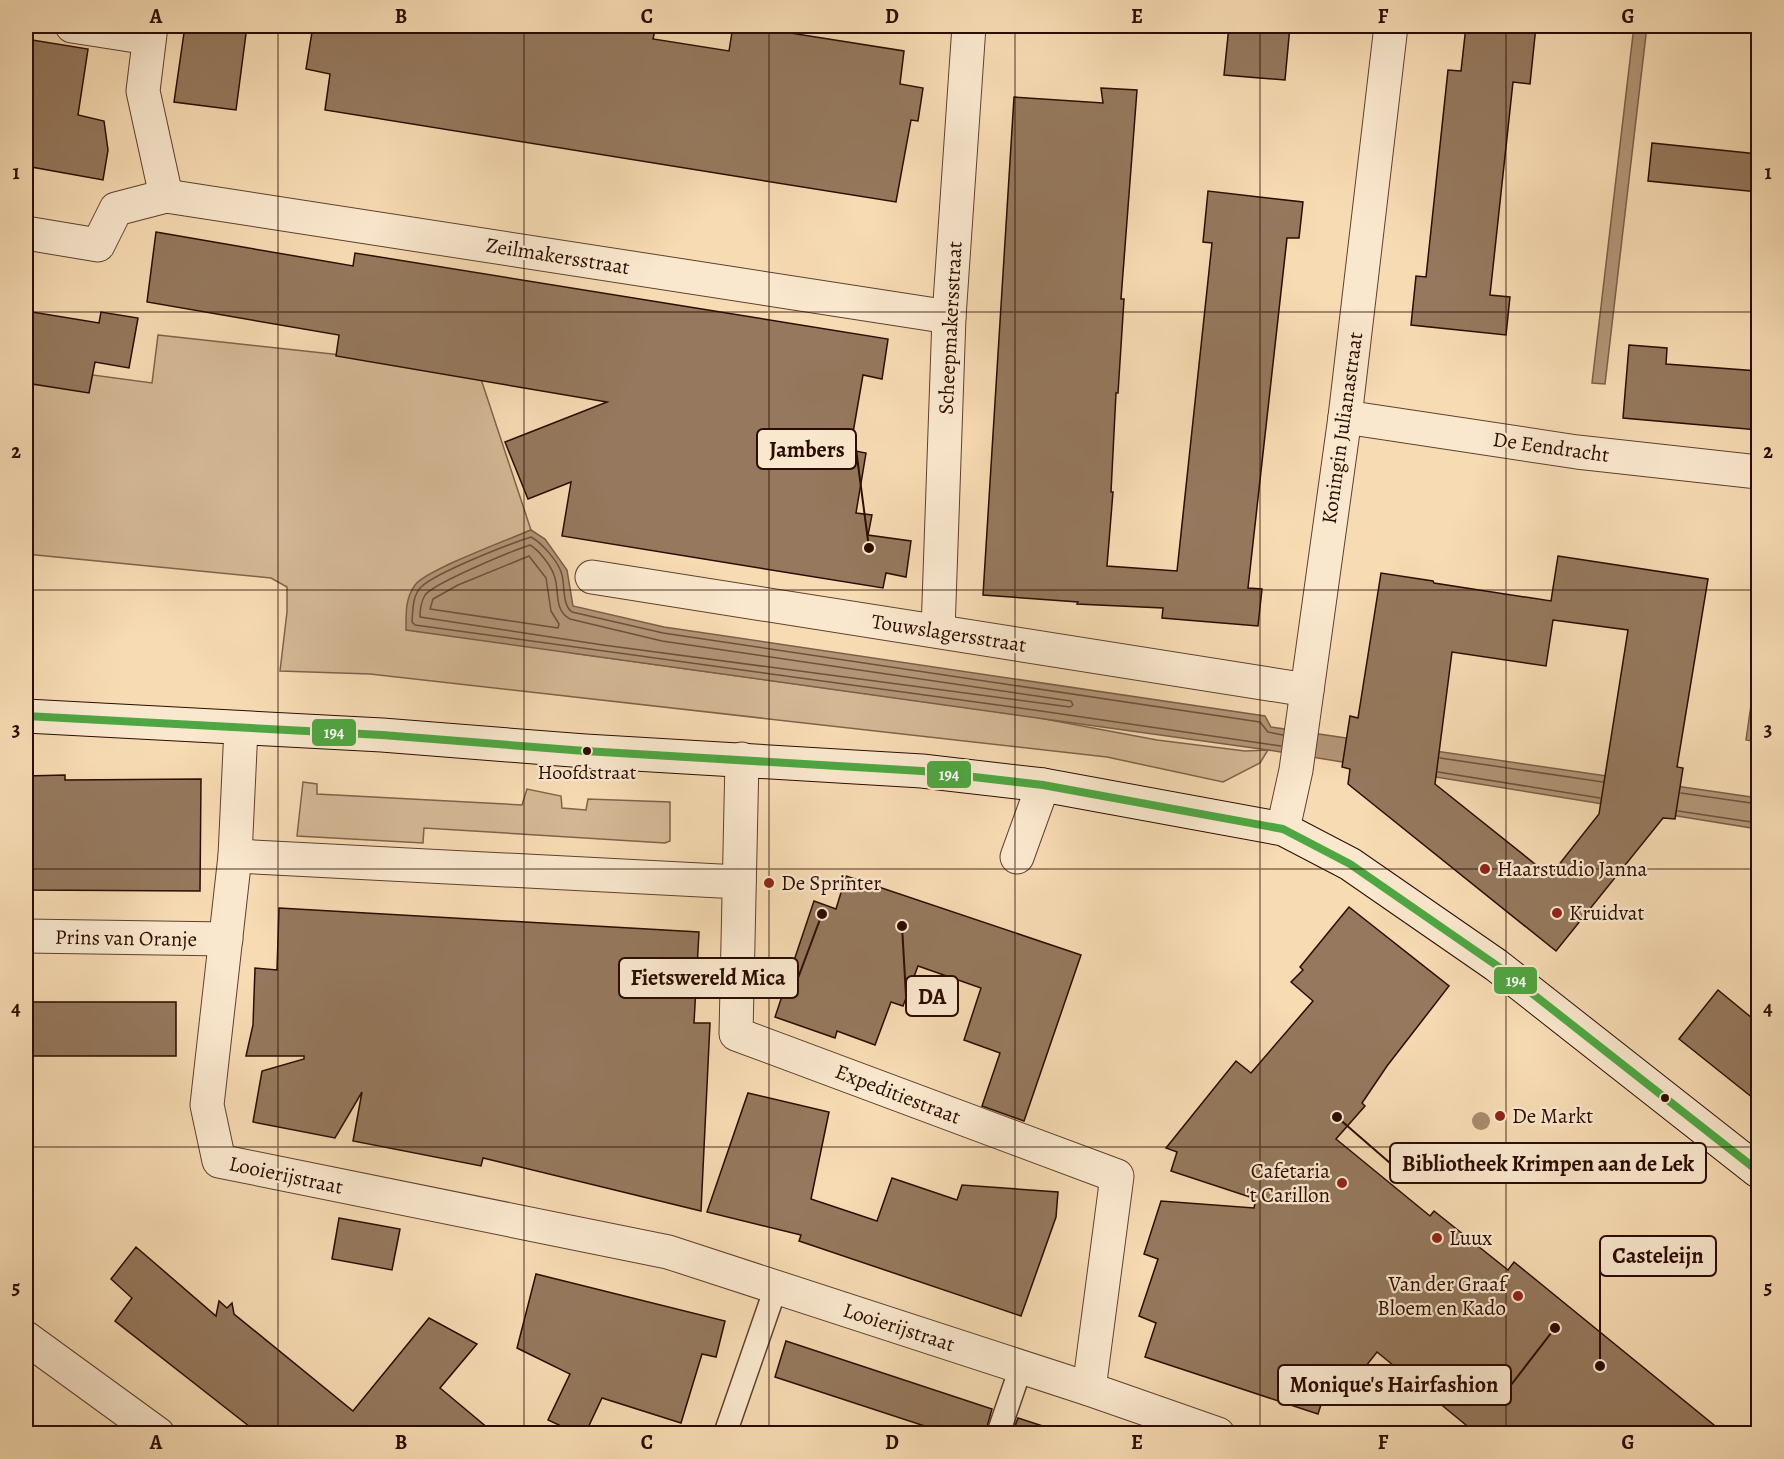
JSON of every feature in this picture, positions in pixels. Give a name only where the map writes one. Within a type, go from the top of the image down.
[{"type":"street","points":[[26,233],[98,244],[116,209],[166,196],[144,91],[150,32],[72,26]]},
{"type":"street","name":"Scheepmakersstraat","points":[[938,632],[949,317],[969,26]]},
{"type":"street","name":"Koningin Julianastraat","points":[[1283,829],[1296,770],[1345,417],[1391,26]]},
{"type":"street","name":"Zeilmakersstraat","points":[[166,196],[949,317]]},
{"type":"street","name":"De Eendracht","points":[[1345,417],[1577,452],[1758,472]]},
{"type":"street","name":"Touwslagersstraat","points":[[592,577],[938,632],[1305,706]]},
{"type":"street","points":[[26,716],[382,735],[585,751],[922,771],[1043,785],[1283,829],[1350,864],[1496,965],[1758,1171]]},
{"type":"street","name":"Looierijstraat","points":[[241,728],[235,856],[207,1105],[219,1161],[668,1252],[1021,1366],[1218,1434]]},
{"type":"street","name":"Expeditiestraat","points":[[742,759],[736,1034],[1117,1176],[1089,1389]]},
{"type":"street","points":[[1017,857],[1043,785]]},
{"type":"street","points":[[235,856],[739,882]]},
{"type":"street","name":"Prins van Oranje","points":[[26,936],[226,939]]},
{"type":"street","points":[[26,1338],[158,1434]]},
{"type":"lane","points":[[725,1434],[776,1287]]},
{"type":"lane","points":[[998,1434],[1021,1366]]},
{"type":"shaded area","points":[[158,335],[470,369],[479,373],[531,530],[448,565],[572,653],[1034,717],[1157,740],[1245,751],[1268,750],[1260,763],[1223,782],[1107,757],[370,674],[280,671],[287,612],[287,587],[271,578],[26,554],[26,366],[152,383]]},
{"type":"shaded area","points":[[303,782],[317,784],[317,794],[522,805],[527,789],[561,796],[562,808],[586,810],[588,799],[670,802],[670,841],[665,843],[424,828],[423,843],[297,836]]},
{"type":"water","points":[[1634,26],[1647,26],[1605,384],[1592,383]]},
{"type":"water","points":[[531,530],[545,539],[567,570],[573,606],[664,627],[1265,716],[1271,727],[1758,798],[1758,829],[1268,750],[406,630],[409,596],[415,585],[422,579],[451,563]]},
{"type":"water","points":[[1758,656],[1758,742],[1746,740]]},
{"type":"building","points":[[185,26],[247,26],[236,110],[174,102]]},
{"type":"building","points":[[313,26],[656,26],[653,39],[729,51],[733,26],[747,26],[904,51],[900,84],[923,88],[918,121],[911,120],[896,202],[325,110],[330,74],[306,69]]},
{"type":"building","points":[[1229,26],[1290,26],[1285,80],[1224,75]]},
{"type":"building","points":[[1466,26],[1536,26],[1530,84],[1513,82],[1490,295],[1510,297],[1506,335],[1411,325],[1416,276],[1426,277],[1448,70],[1461,71]]},
{"type":"building","points":[[26,39],[88,49],[78,115],[104,121],[108,150],[103,180],[26,166]]},
{"type":"building","points":[[1101,88],[1137,90],[1121,299],[1124,299],[1118,393],[1116,393],[1111,492],[1113,492],[1107,566],[1177,571],[1212,243],[1203,242],[1208,191],[1303,202],[1299,238],[1287,238],[1248,588],[1262,589],[1258,626],[1162,618],[1163,608],[1077,604],[1078,602],[983,595],[1014,97],[1103,103]]},
{"type":"building","points":[[1652,143],[1758,154],[1758,192],[1648,181]]},
{"type":"building","points":[[156,232],[353,266],[355,253],[888,339],[882,379],[863,375],[850,450],[866,453],[856,513],[872,515],[868,535],[911,541],[906,577],[886,573],[883,588],[562,536],[571,482],[528,499],[505,442],[607,402],[336,356],[339,335],[147,302]]},
{"type":"building","points":[[26,311],[99,323],[101,312],[138,318],[129,368],[95,362],[89,393],[26,383]]},
{"type":"building","points":[[1629,345],[1667,348],[1666,364],[1758,371],[1758,430],[1623,418]]},
{"type":"building","points":[[1558,556],[1708,579],[1677,767],[1683,768],[1675,819],[1663,818],[1556,951],[1348,784],[1350,769],[1342,767],[1350,716],[1358,718],[1381,573],[1551,601]],"holes":[[[1553,620],[1628,630],[1599,814],[1550,876],[1435,784],[1452,652],[1546,666]]]},
{"type":"building","points":[[65,775],[65,780],[201,779],[200,891],[26,890],[26,776]]},
{"type":"building","points":[[846,876],[1081,955],[1024,1121],[982,1106],[1000,1053],[964,1040],[981,988],[918,966],[903,1006],[891,1002],[875,1045],[837,1031],[835,1038],[775,1017],[814,901],[836,909]]},
{"type":"building","points":[[1349,907],[1449,986],[1387,1066],[1362,1103],[1365,1106],[1336,1139],[1430,1216],[1434,1211],[1508,1270],[1514,1262],[1725,1434],[1477,1434],[1377,1352],[1343,1395],[1326,1389],[1318,1414],[1145,1357],[1156,1323],[1139,1316],[1158,1259],[1144,1254],[1161,1201],[1254,1208],[1256,1199],[1171,1171],[1177,1152],[1166,1148],[1236,1061],[1251,1073],[1313,1001],[1291,982],[1303,970],[1300,967]]},
{"type":"building","points":[[279,908],[699,932],[694,1023],[710,1023],[701,1211],[483,1158],[481,1166],[353,1141],[362,1092],[335,1138],[253,1122],[262,1071],[304,1059],[304,1056],[246,1056],[253,1025],[255,968],[277,970]]},
{"type":"building","points":[[1718,990],[1758,1023],[1758,1102],[1679,1039]]},
{"type":"building","points":[[26,1002],[176,1002],[176,1056],[26,1056]]},
{"type":"building","points":[[748,1093],[829,1112],[811,1199],[877,1221],[892,1178],[957,1200],[962,1185],[1058,1192],[1056,1217],[1021,1316],[799,1241],[801,1235],[707,1212]]},
{"type":"building","points":[[339,1218],[400,1229],[392,1270],[332,1259]]},
{"type":"building","points":[[136,1247],[216,1316],[219,1301],[227,1308],[232,1303],[234,1314],[353,1411],[429,1318],[477,1344],[440,1388],[495,1434],[259,1434],[115,1321],[132,1298],[111,1279]]},
{"type":"building","points":[[536,1274],[725,1321],[716,1357],[702,1354],[681,1423],[602,1398],[585,1434],[578,1434],[548,1420],[570,1374],[517,1348]]},
{"type":"building","points":[[786,1341],[992,1409],[985,1434],[949,1434],[775,1377]]},
{"type":"building","points":[[1018,1418],[1046,1427],[1045,1434],[1012,1434]]},
{"type":"transit line","name":"194","points":[[26,716],[382,735],[585,751],[922,771],[1043,785],[1283,829],[1350,864],[1496,965],[1758,1171]]},
{"type":"place","name":"Jambers","points":[[869,548]]},
{"type":"place","name":"Hoofdstraat","points":[[587,751]]},
{"type":"place","name":"Haarstudio Janna","points":[[1485,869]]},
{"type":"place","name":"De Sprinter","points":[[769,883]]},
{"type":"place","name":"Kruidvat","points":[[1557,913]]},
{"type":"place","name":"Fietswereld Mica","points":[[822,914]]},
{"type":"place","name":"DA","points":[[902,926]]},
{"type":"place","name":"De Markt","points":[[1500,1116]]},
{"type":"place","name":"Bibliotheek Krimpen aan de Lek","points":[[1337,1117]]},
{"type":"place","name":"Cafetaria 't Carillon","points":[[1342,1183]]},
{"type":"place","name":"Luux","points":[[1437,1238]]},
{"type":"place","name":"Van der Graaf Bloem en Kado","points":[[1518,1296]]},
{"type":"place","name":"Monique's Hairfashion","points":[[1555,1328]]},
{"type":"place","name":"Casteleijn","points":[[1600,1366]]}]
